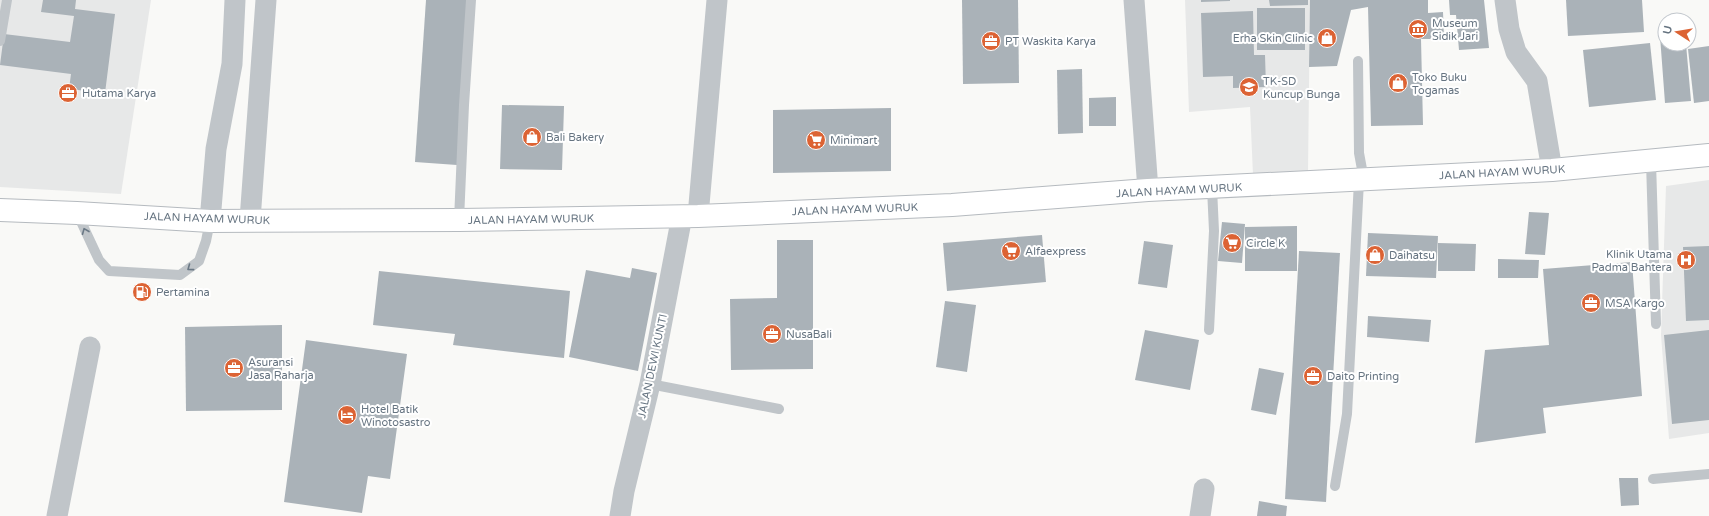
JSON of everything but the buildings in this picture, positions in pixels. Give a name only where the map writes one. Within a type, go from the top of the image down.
[{"type":"main road","name":"JALAN HAYAM WURUK","points":[[0,210],[210,221],[459,220],[690,216],[952,206],[1148,190],[1552,170],[1651,162],[1709,155]]},
{"type":"street","points":[[210,221],[216,149],[232,64],[235,0]]},
{"type":"street","points":[[250,220],[266,0]]},
{"type":"street","name":"JALAN DEWI KUNTI","points":[[620,516],[624,491],[690,216],[717,0]]},
{"type":"street","points":[[1134,0],[1148,190]]},
{"type":"street","points":[[1505,0],[1510,30],[1516,52],[1537,82],[1552,170]]},
{"type":"street","points":[[57,516],[90,347]]},
{"type":"street","points":[[1200,516],[1204,489]]},
{"type":"lane","points":[[0,41],[7,0]]},
{"type":"lane","points":[[459,220],[464,105],[471,0]]},
{"type":"lane","points":[[1335,486],[1347,414],[1362,180],[1359,153],[1358,61]]},
{"type":"lane","points":[[1651,162],[1656,324]]},
{"type":"lane","points":[[1209,330],[1214,232],[1212,188]]},
{"type":"lane","points":[[77,213],[99,260],[110,270],[167,275],[180,275],[199,261],[206,241],[210,221]]},
{"type":"lane","points":[[650,384],[779,408]]},
{"type":"lane","points":[[1652,479],[1709,474]]},
{"type":"shaded area","name":"Hutama Karya","points":[[0,0],[151,0],[121,194],[0,187]]},
{"type":"shaded area","name":"TK-SD Kuncup Bunga","points":[[1185,0],[1310,0],[1308,172],[1253,175],[1250,107],[1189,112]]},
{"type":"shaded area","name":"Klinik Utama Padma Bahtera","points":[[1709,180],[1709,433],[1669,439],[1661,335],[1666,186]]},
{"type":"place","name":"Museum Sidik Jari","points":[[1418,29]]},
{"type":"place","name":"Erha Skin Clinic","points":[[1327,38]]},
{"type":"place","name":"PT Waskita Karya","points":[[991,41]]},
{"type":"place","name":"Toko Buku Togamas","points":[[1398,83]]},
{"type":"place","name":"TK-SD Kuncup Bunga","points":[[1249,87]]},
{"type":"place","name":"Hutama Karya","points":[[68,93]]},
{"type":"place","name":"Bali Bakery","points":[[532,137]]},
{"type":"place","name":"Minimart","points":[[816,140]]},
{"type":"place","name":"Circle K","points":[[1232,243]]},
{"type":"place","name":"Alfaexpress","points":[[1011,251]]},
{"type":"place","name":"Daihatsu","points":[[1375,255]]},
{"type":"place","name":"Klinik Utama Padma Bahtera","points":[[1686,260]]},
{"type":"place","name":"Pertamina","points":[[142,292]]},
{"type":"place","name":"MSA Kargo","points":[[1591,303]]},
{"type":"place","name":"NusaBali","points":[[772,334]]},
{"type":"place","name":"Asuransi Jasa Raharja","points":[[234,368]]},
{"type":"place","name":"Daito Printing","points":[[1313,376]]},
{"type":"place","name":"Hotel Batik Winotosastro","points":[[347,415]]}]
